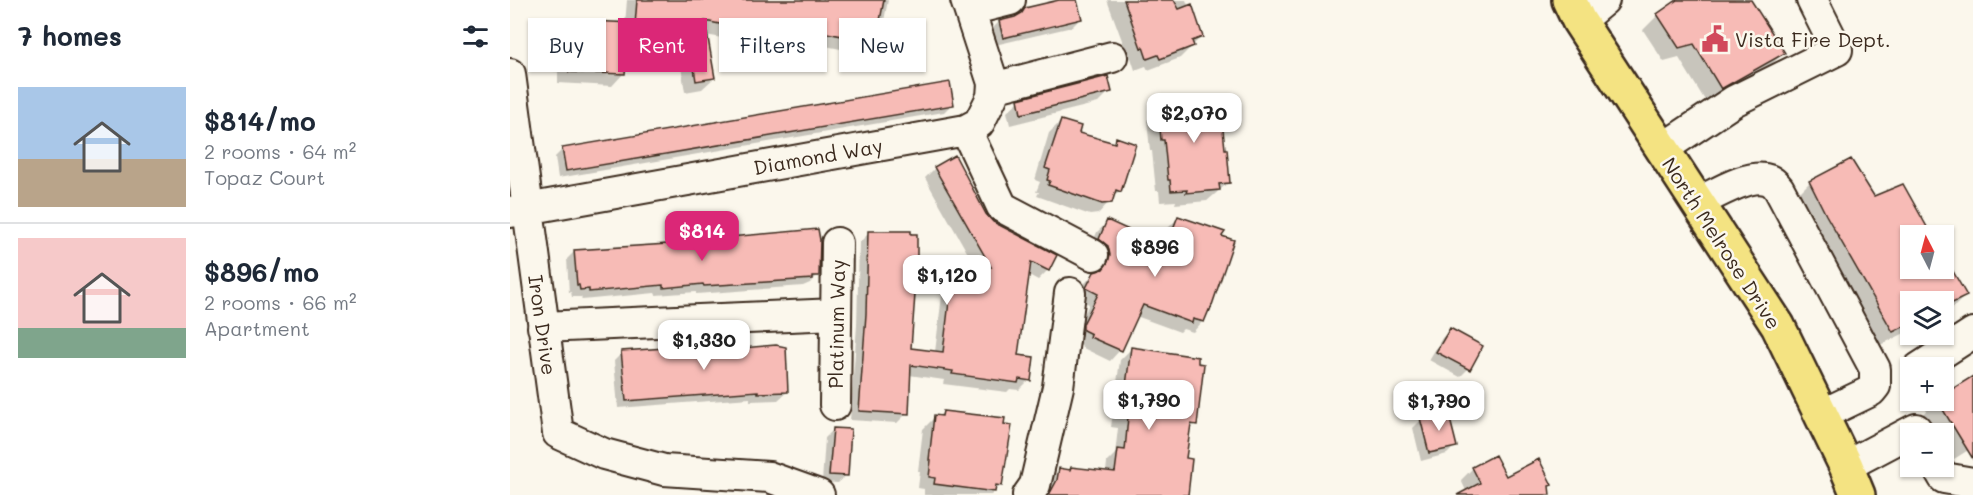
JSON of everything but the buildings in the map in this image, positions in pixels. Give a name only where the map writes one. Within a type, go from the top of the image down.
[{"type":"main road","name":"North Melrose Drive","points":[[1574,10],[1778,326],[1852,481]]},
{"type":"street","points":[[1010,0],[968,5],[993,88],[992,97],[979,123],[966,130],[1002,207],[1093,255]]},
{"type":"street","points":[[1574,10],[1604,0]]},
{"type":"street","points":[[1662,149],[1734,101],[1836,50],[1812,0]]},
{"type":"street","points":[[993,88],[1112,57]]},
{"type":"street","name":"Iron Drive","points":[[510,74],[519,209],[543,327],[558,433],[603,454],[664,470],[768,477],[819,495]]},
{"type":"street","name":"Diamond Way","points":[[519,209],[966,130]]},
{"type":"street","points":[[1697,203],[1741,182],[1766,178],[1773,182],[1796,220],[1875,369],[1875,386],[1871,391],[1821,415]]},
{"type":"street","name":"Platinum Way","points":[[835,405],[837,243]]},
{"type":"street","points":[[1028,495],[1035,485],[1058,387],[1070,293]]},
{"type":"street","points":[[543,327],[836,314]]},
{"type":"street","points":[[1936,357],[1973,333]]},
{"type":"street","points":[[1875,386],[1890,385],[1900,379]]},
{"type":"street","points":[[1852,481],[1900,442]]},
{"type":"street","points":[[1943,477],[1973,483]]},
{"type":"place","name":"Vista Fire Dept.","points":[[1715,39]]}]
